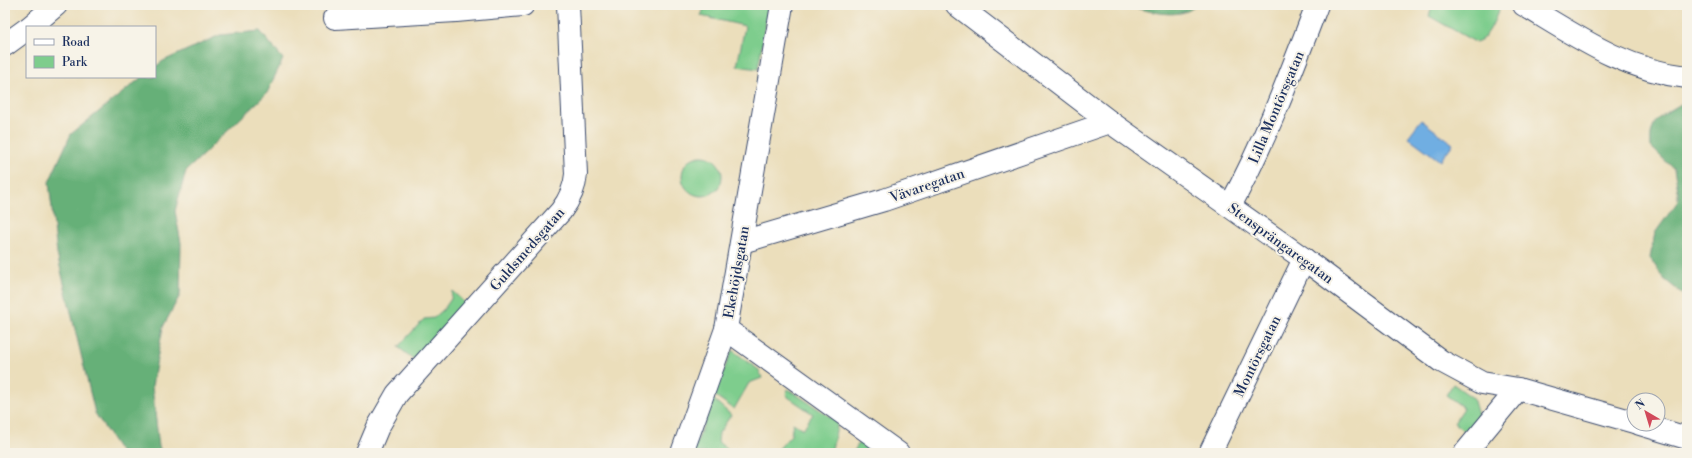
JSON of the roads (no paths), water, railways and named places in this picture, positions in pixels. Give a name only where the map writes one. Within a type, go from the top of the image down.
[{"type":"street","points":[[31,26],[56,5]]},
{"type":"street","points":[[335,18],[456,12],[523,5]]},
{"type":"street","name":"Guldsmedsgatan","points":[[367,453],[378,427],[397,394],[562,211],[572,196],[576,174],[568,5]]},
{"type":"street","name":"Ekehöjdsgatan","points":[[782,5],[762,111],[742,242],[726,329],[898,453]]},
{"type":"street","name":"Stensprängaregatan","points":[[957,5],[1110,122],[1304,259],[1441,361],[1482,383],[1518,389],[1626,420]]},
{"type":"street","name":"Lilla Montörsgatan","points":[[1230,206],[1244,180],[1281,100],[1318,5]]},
{"type":"street","points":[[1524,5],[1600,51],[1639,66],[1670,75],[1687,77]]},
{"type":"street","points":[[5,45],[26,30]]},
{"type":"street","name":"Vävaregatan","points":[[742,242],[884,200],[1110,122]]},
{"type":"street","name":"Montörsgatan","points":[[1210,453],[1304,259]]},
{"type":"street","points":[[682,453],[726,329]]},
{"type":"street","points":[[1465,453],[1518,389]]},
{"type":"street","points":[[1666,432],[1687,438]]},
{"type":"water","points":[[1421,120],[1453,144],[1440,161],[1408,137]]}]
